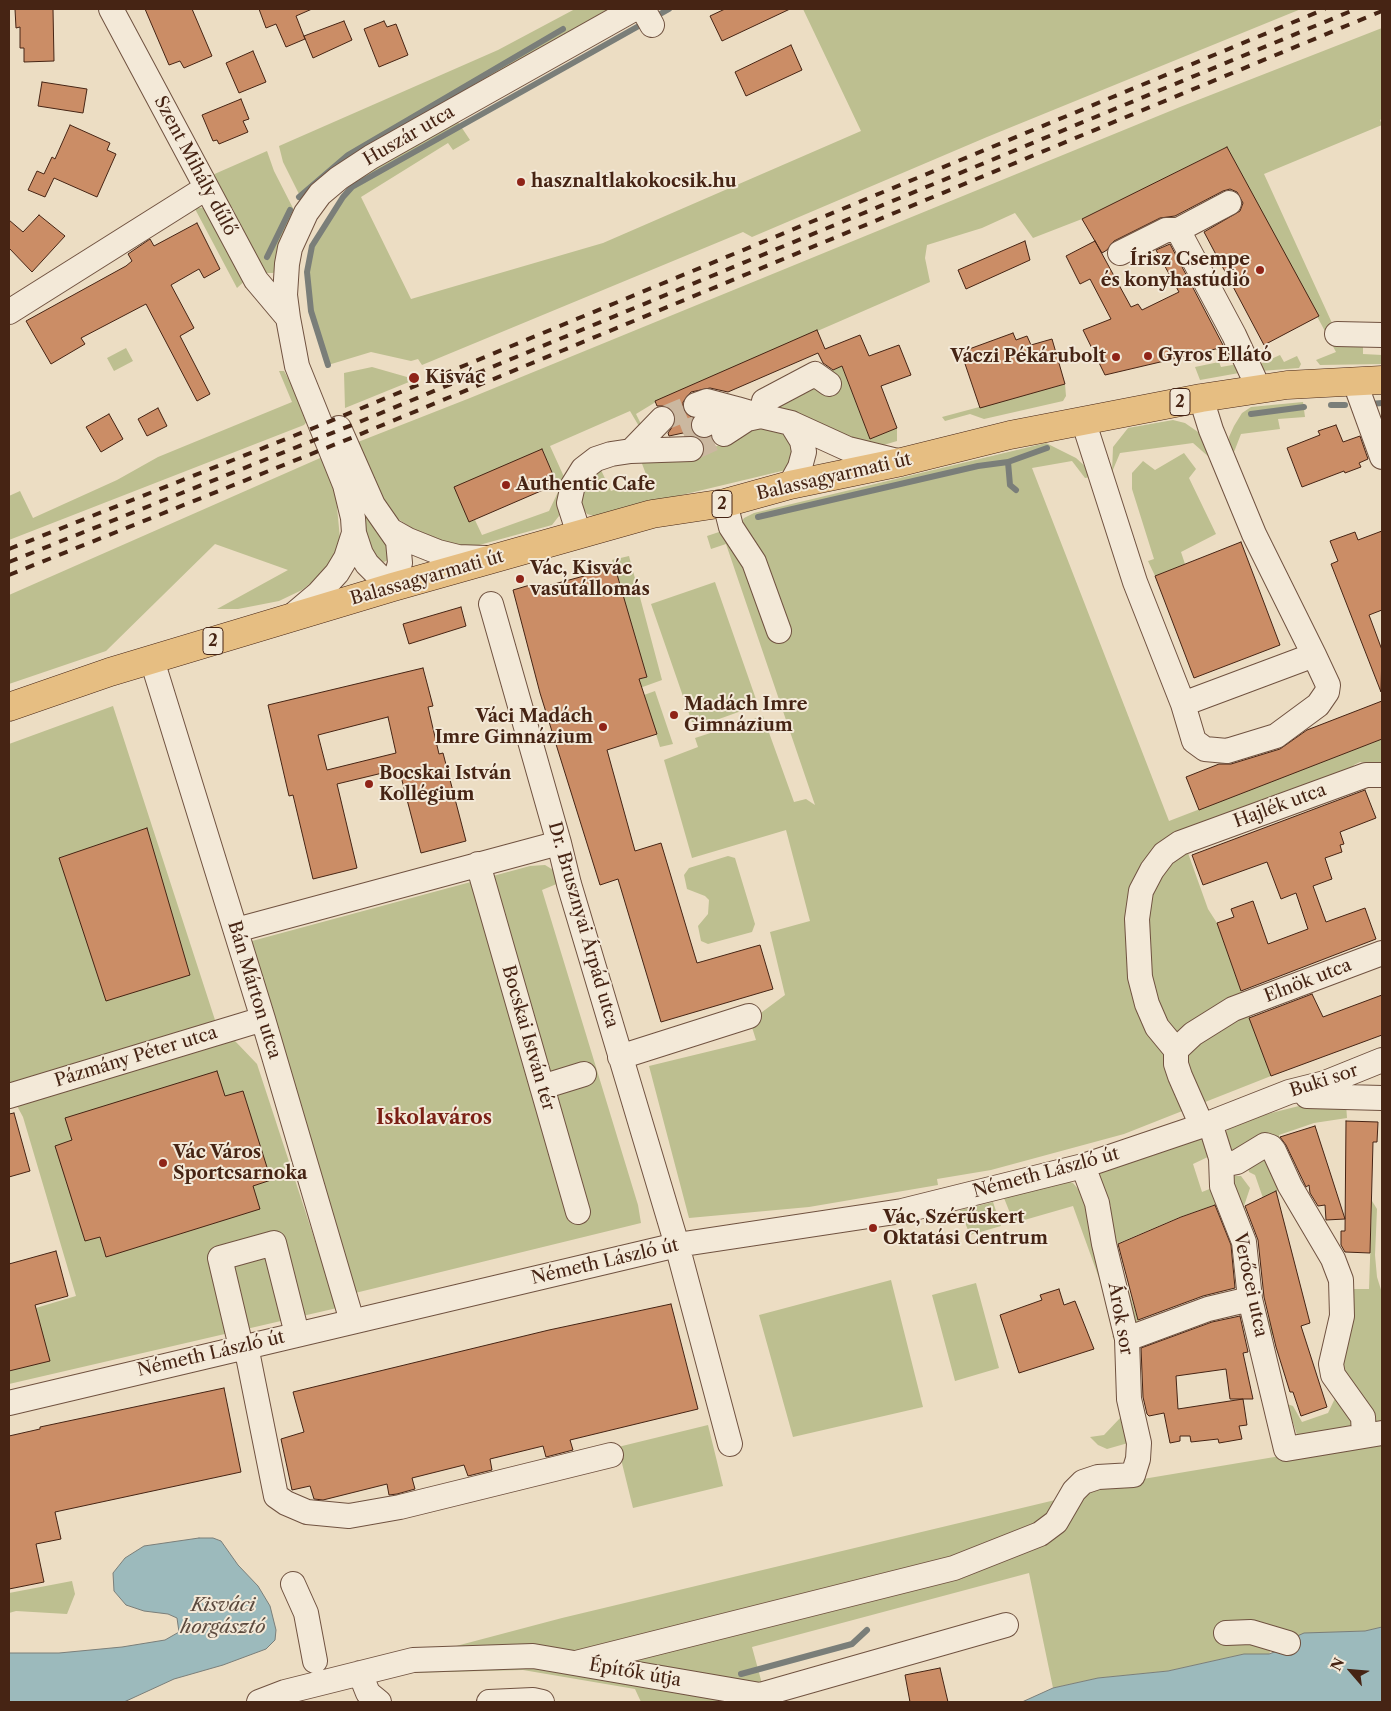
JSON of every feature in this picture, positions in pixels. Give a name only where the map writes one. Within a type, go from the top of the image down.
[{"type":"main road","name":"Balassagyarmati út","points":[[9,707],[152,660],[394,586],[652,514],[725,504],[790,485],[901,462],[1000,437],[1202,398],[1259,389],[1354,380],[1382,380]]},
{"type":"street","name":"Szent Mihály dűlő","points":[[111,9],[256,280],[290,328]]},
{"type":"street","name":"Huszár utca","points":[[290,328],[317,376],[370,499],[398,541],[400,563],[394,586],[384,581],[367,564],[361,554],[354,533],[353,518],[345,485],[302,379],[290,328],[285,280],[290,248],[306,213],[320,194],[332,183],[371,156],[644,14]]},
{"type":"street","points":[[9,312],[206,188]]},
{"type":"street","points":[[1120,253],[1166,230],[1178,230],[1229,203]]},
{"type":"street","points":[[1178,230],[1234,335],[1259,389]]},
{"type":"street","points":[[1338,334],[1382,335]]},
{"type":"street","points":[[761,416],[764,401],[815,374],[829,384]]},
{"type":"street","points":[[1354,380],[1382,457]]},
{"type":"street","points":[[1083,420],[1135,582],[1183,704],[1194,741],[1205,749],[1228,756],[1276,736],[1318,705],[1327,692],[1328,685],[1254,534],[1211,430],[1202,398]]},
{"type":"street","points":[[700,429],[737,410],[791,423],[848,449],[901,462]]},
{"type":"street","points":[[579,534],[569,504],[573,484],[582,469],[596,459],[631,451],[700,429],[761,416]]},
{"type":"street","points":[[631,451],[662,419]]},
{"type":"street","points":[[790,485],[800,467],[804,452],[802,441],[791,423]]},
{"type":"street","points":[[725,504],[731,527],[754,562],[779,631]]},
{"type":"street","name":"Huszár utca","points":[[392,531],[408,540],[438,552],[458,557],[495,559]]},
{"type":"street","name":"Huszár utca","points":[[290,618],[318,594],[337,573],[346,558],[354,533]]},
{"type":"street","name":"Dr. Brusznyai Árpád utca","points":[[490,604],[559,843],[569,884],[677,1245],[730,1444]]},
{"type":"street","points":[[1183,704],[1314,655]]},
{"type":"street","name":"Bán Márton utca","points":[[152,660],[263,1019],[352,1321]]},
{"type":"street","name":"Hajlék utca","points":[[1176,1050],[1157,1027],[1147,1004],[1140,977],[1137,919],[1142,891],[1152,870],[1164,854],[1180,843],[1366,774],[1382,775]]},
{"type":"street","points":[[236,930],[559,843]]},
{"type":"street","name":"Bocskai István tér","points":[[478,864],[578,1212]]},
{"type":"street","name":"Elnök utca","points":[[1176,1050],[1193,1034],[1233,1009],[1382,952]]},
{"type":"street","points":[[620,1057],[749,1016]]},
{"type":"street","name":"Pázmány Péter utca","points":[[9,1096],[263,1019]]},
{"type":"street","name":"Verőcei utca","points":[[1176,1050],[1176,1064],[1180,1076],[1206,1125],[1222,1166],[1222,1186],[1244,1242],[1250,1299],[1286,1449],[1373,1434]]},
{"type":"street","name":"Buki sor","points":[[1206,1125],[1289,1092],[1326,1084],[1382,1061]]},
{"type":"street","name":"Buki sor","points":[[1382,1061],[1377,1079],[1382,1090]]},
{"type":"street","points":[[542,1087],[584,1074]]},
{"type":"street","name":"Buki sor","points":[[1266,1102],[1330,1095],[1382,1098]]},
{"type":"street","name":"Németh László út","points":[[9,1403],[677,1245],[902,1211],[1084,1166],[1206,1125]]},
{"type":"street","points":[[1222,1166],[1237,1162],[1265,1145],[1271,1147],[1274,1151],[1290,1186],[1333,1259],[1341,1280],[1342,1316],[1331,1364],[1333,1375],[1373,1434]]},
{"type":"street","name":"Árok sor","points":[[576,1663],[954,1568],[1040,1534],[1056,1522],[1074,1491],[1083,1482],[1098,1477],[1133,1474],[1138,1459],[1139,1442],[1129,1399],[1127,1339],[1104,1244],[1097,1203],[1084,1166]]},
{"type":"street","points":[[297,1334],[274,1243],[220,1258],[244,1346],[276,1496],[286,1503],[307,1512],[350,1516],[383,1510],[611,1455]]},
{"type":"street","points":[[1127,1339],[1208,1309],[1250,1299]]},
{"type":"street","points":[[293,1584],[306,1613],[315,1661]]},
{"type":"street","name":"Építők útja","points":[[259,1702],[285,1692],[413,1660],[533,1656],[760,1695],[1006,1625]]},
{"type":"street","points":[[1226,1633],[1251,1632],[1288,1643]]},
{"type":"street","points":[[360,1673],[368,1693],[379,1702]]},
{"type":"street","points":[[489,1702],[533,1700],[542,1702]]},
{"type":"green space","points":[[575,9],[608,9],[422,117],[304,204],[283,162],[279,146],[498,50]]},
{"type":"green space","points":[[803,9],[1301,9],[987,137],[752,237],[743,232],[422,365],[418,359],[411,361],[371,352],[328,365],[311,311],[307,272],[313,244],[352,183],[456,119],[470,140],[453,150],[448,143],[361,197],[411,299],[603,243],[861,131]]},
{"type":"green space","points":[[1382,28],[1382,119],[1380,120],[1382,125],[1264,174],[1337,334],[1363,335],[1363,354],[1382,355],[1382,364],[1320,365],[1316,360],[1336,352],[1227,147],[1082,219],[1033,238],[1015,213],[982,228],[927,245],[925,258],[930,282],[659,400],[636,414],[642,426],[640,428],[630,411],[550,446],[565,479],[557,484],[542,449],[469,522],[475,520],[482,535],[549,511],[558,492],[562,498],[559,516],[552,525],[472,547],[445,544],[423,536],[391,514],[364,473],[358,442],[470,398],[1180,107]]},
{"type":"green space","points":[[267,151],[274,171],[297,216],[280,268],[273,273],[267,273],[260,266],[233,209],[210,176]]},
{"type":"green space","points":[[194,207],[205,208],[248,278],[237,288]]},
{"type":"green space","points":[[126,348],[133,361],[114,371],[107,358]]},
{"type":"green space","points":[[1280,355],[1284,362],[1297,356],[1301,364],[1299,368],[1261,371],[1258,365]]},
{"type":"green space","points":[[1219,362],[1221,367],[1238,364],[1239,373],[1200,380],[1195,367]]},
{"type":"green space","points":[[842,366],[870,439],[897,428],[897,441],[877,447],[862,447],[781,410],[778,405],[827,372]]},
{"type":"green space","points":[[372,367],[407,377],[409,382],[345,408],[344,373]]},
{"type":"green space","points":[[279,371],[284,371],[310,418],[304,425],[9,540],[9,496],[20,491],[33,518],[117,480],[158,457],[292,402]]},
{"type":"green space","points":[[1065,384],[1066,396],[1063,401],[984,419],[970,414],[945,421],[942,417]]},
{"type":"green space","points":[[1303,402],[1305,417],[1278,419],[1280,429],[1241,434],[1234,452],[1230,453],[1229,437],[1242,413],[1251,407]]},
{"type":"green space","points":[[1173,420],[1185,423],[1198,432],[1210,458],[1193,443],[1120,453],[1112,472],[1113,447],[1128,428]]},
{"type":"green space","points":[[766,427],[784,434],[796,452],[786,470],[594,516],[587,514],[582,507],[581,498],[588,475],[600,468],[611,491],[647,477],[641,461],[693,457],[745,433]]},
{"type":"green space","points":[[1046,443],[1076,458],[1086,467],[1091,477],[1085,478],[1072,461],[1032,468],[1169,821],[1382,739],[1382,766],[1360,762],[1354,765],[1351,771],[1298,791],[1297,787],[1221,815],[1222,819],[1188,853],[1208,909],[1217,923],[1271,1076],[1124,1134],[991,1170],[937,1179],[938,1185],[809,1207],[689,1218],[649,1066],[756,1040],[750,1021],[785,995],[770,932],[810,921],[786,830],[692,858],[664,760],[698,747],[695,738],[763,716],[794,802],[806,799],[815,805],[726,544],[711,549],[707,536],[740,525],[744,518],[754,513]]},
{"type":"green space","points":[[341,448],[389,550],[388,560],[384,562],[373,559]]},
{"type":"green space","points":[[1184,453],[1196,469],[1189,478],[1216,534],[1181,552],[1185,564],[1155,576],[1148,561],[1154,559],[1132,489],[1132,473],[1143,461],[1155,470]]},
{"type":"green space","points":[[327,455],[336,496],[340,539],[336,554],[322,574],[302,590],[279,601],[238,609],[217,609],[288,570],[215,544],[106,651],[9,684],[9,595]]},
{"type":"green space","points":[[629,556],[662,680],[626,693],[623,684],[647,677],[612,560]]},
{"type":"green space","points":[[715,582],[758,705],[694,728],[651,604]]},
{"type":"green space","points":[[655,691],[673,744],[660,747],[644,695]]},
{"type":"green space","points":[[113,706],[215,1020],[257,1064],[337,1308],[9,1384],[9,1316],[76,1296],[23,1117],[9,1091],[9,744]]},
{"type":"green space","points":[[728,856],[735,858],[755,924],[752,932],[708,944],[701,941],[698,926],[708,914],[709,900],[705,896],[687,889],[684,875],[689,868]]},
{"type":"green space","points":[[545,865],[555,871],[559,883],[542,890],[638,1205],[641,1223],[351,1294],[252,941],[530,866]]},
{"type":"green space","points":[[1311,1103],[1346,1104],[1347,1118],[1314,1123],[1279,1135],[1292,1175],[1277,1142],[1228,1153],[1225,1133],[1230,1127],[1259,1116]]},
{"type":"green space","points":[[1198,1139],[1207,1142],[1214,1150],[1212,1155],[1193,1164],[1202,1192],[1217,1186],[1233,1234],[1220,1203],[1180,1217],[1114,1245],[1141,1329],[1203,1305],[1210,1314],[1138,1341],[1135,1383],[1134,1332],[1104,1218],[1111,1215],[1111,1206],[1099,1195],[1096,1184],[1101,1171]]},
{"type":"green space","points":[[1268,1150],[1306,1221],[1283,1188],[1263,1198],[1255,1175],[1249,1172],[1248,1167],[1262,1151]]},
{"type":"green space","points":[[1241,1176],[1250,1188],[1244,1206],[1255,1237],[1257,1285],[1274,1335],[1268,1336],[1231,1178]]},
{"type":"green space","points":[[1067,1181],[1073,1183],[1084,1196],[1104,1292],[1073,1206],[1014,1223],[1004,1198]]},
{"type":"green space","points":[[1372,1201],[1377,1209],[1375,1255],[1377,1277],[1382,1293],[1382,1427],[1371,1428],[1338,1374],[1348,1289],[1369,1289]]},
{"type":"green space","points":[[993,1202],[1001,1226],[970,1235],[960,1210]]},
{"type":"green space","points":[[1328,1261],[1338,1281],[1338,1318],[1326,1361],[1328,1372],[1348,1405],[1356,1412],[1355,1431],[1298,1438],[1287,1404],[1293,1406],[1302,1422],[1328,1413],[1338,1392],[1319,1366],[1335,1317],[1335,1288]]},
{"type":"green space","points":[[891,1280],[923,1407],[793,1437],[759,1315]]},
{"type":"green space","points":[[976,1283],[999,1368],[955,1381],[932,1295]]},
{"type":"green space","points":[[1112,1336],[1117,1337],[1128,1443],[1107,1449],[1098,1445],[1090,1437],[1104,1435],[1121,1417],[1116,1395],[1116,1341]]},
{"type":"green space","points":[[708,1425],[723,1486],[633,1508],[618,1447]]},
{"type":"green space","points":[[1382,1439],[1382,1627],[1365,1631],[1295,1637],[1288,1631],[1270,1640],[1273,1646],[1269,1654],[1244,1654],[1168,1671],[1098,1678],[1053,1688],[1029,1573],[752,1647],[767,1702],[641,1702],[635,1689],[523,1670],[408,1673],[441,1650],[562,1618],[1143,1479]]},
{"type":"green space","points":[[72,1581],[75,1594],[67,1614],[16,1611],[9,1613],[9,1593]]},
{"type":"water","name":"Kisváci horgásztó","points":[[199,1538],[213,1538],[221,1541],[238,1565],[258,1586],[270,1606],[276,1630],[275,1640],[266,1649],[223,1665],[174,1679],[124,1702],[9,1702],[9,1653],[59,1653],[122,1647],[165,1640],[179,1632],[177,1618],[168,1614],[144,1611],[126,1605],[114,1591],[113,1573],[125,1558],[144,1546]]},
{"type":"water","points":[[1382,1627],[1382,1702],[1022,1702],[1053,1688],[1098,1678],[1168,1671],[1244,1654],[1269,1654],[1285,1648],[1295,1637],[1304,1633],[1365,1631]]},
{"type":"building","points":[[15,9],[53,9],[54,61],[24,62],[24,48],[20,48],[20,27],[16,28]]},
{"type":"building","points":[[145,9],[192,9],[212,56],[184,68],[180,61],[169,65]]},
{"type":"building","points":[[259,9],[312,9],[296,16],[305,39],[286,47],[276,24],[266,28]]},
{"type":"building","points":[[725,9],[790,9],[722,41],[710,16]]},
{"type":"building","points":[[344,21],[352,40],[313,58],[304,36]]},
{"type":"building","points":[[384,21],[387,27],[396,24],[408,55],[379,67],[364,29]]},
{"type":"building","points":[[791,45],[802,70],[746,96],[735,72]]},
{"type":"building","points":[[253,51],[266,82],[239,93],[226,63]]},
{"type":"building","points":[[42,82],[87,89],[83,113],[38,106]]},
{"type":"building","points":[[241,99],[249,119],[243,121],[248,132],[219,144],[217,140],[213,141],[202,115]]},
{"type":"building","points":[[70,125],[110,143],[107,150],[116,154],[97,197],[54,178],[45,197],[28,190],[37,171],[44,174],[52,157],[55,159]]},
{"type":"building","points":[[1227,147],[1319,316],[1264,345],[1204,232],[1240,211],[1243,203],[1237,192],[1230,189],[1223,191],[1175,216],[1160,218],[1114,241],[1102,253],[1082,219]]},
{"type":"building","points":[[39,215],[65,236],[32,272],[9,248],[9,220],[23,232]]},
{"type":"building","points":[[197,223],[220,269],[204,278],[199,269],[171,285],[194,328],[180,336],[210,394],[197,401],[146,304],[81,338],[85,344],[51,364],[26,321],[126,266],[132,261],[128,254],[150,239],[154,246]]},
{"type":"building","points":[[1025,241],[1030,260],[966,289],[958,270]]},
{"type":"building","points":[[1095,241],[1131,307],[1138,304],[1142,310],[1179,292],[1156,250],[1170,244],[1224,347],[1105,375],[1083,330],[1111,319],[1090,279],[1080,284],[1066,256]]},
{"type":"building","points":[[817,330],[825,349],[860,335],[869,356],[899,345],[911,375],[881,386],[897,428],[870,439],[842,366],[833,370],[823,363],[818,353],[728,392],[710,388],[691,392],[683,402],[683,409],[692,418],[691,431],[697,437],[683,433],[669,436],[668,433],[675,423],[675,415],[666,406],[657,406],[655,401]]},
{"type":"building","points":[[1013,333],[1016,340],[1027,336],[1031,345],[1052,339],[1065,384],[980,408],[961,352]]},
{"type":"building","points":[[158,408],[167,426],[147,436],[138,419]]},
{"type":"building","points":[[109,414],[123,439],[101,452],[86,427]]},
{"type":"building","points":[[1336,425],[1343,442],[1360,436],[1368,459],[1359,463],[1361,467],[1345,473],[1344,471],[1302,487],[1287,448],[1320,435],[1318,431]]},
{"type":"building","name":"Authentic Cafe","points":[[542,449],[557,484],[469,522],[454,487]]},
{"type":"building","points":[[1382,531],[1382,610],[1369,615],[1382,650],[1381,692],[1331,564],[1338,561],[1330,541],[1355,532],[1358,540]]},
{"type":"building","points":[[1241,542],[1280,645],[1194,678],[1155,576]]},
{"type":"building","points":[[614,564],[647,677],[639,679],[657,734],[607,750],[635,851],[661,843],[697,963],[760,945],[773,989],[661,1022],[618,879],[600,885],[540,693],[513,590],[530,585],[532,590],[584,576],[583,573]]},
{"type":"building","points":[[461,607],[466,626],[409,644],[403,624]]},
{"type":"building","points":[[423,668],[433,706],[428,707],[439,754],[443,753],[466,841],[421,853],[399,769],[337,784],[357,868],[313,879],[293,795],[289,796],[268,705]],"holes":[[[388,717],[396,753],[327,770],[318,735]]]},
{"type":"building","points":[[1382,701],[1382,739],[1199,810],[1186,777],[1219,764],[1231,764],[1280,749],[1307,730]]},
{"type":"building","points":[[1365,790],[1376,818],[1340,832],[1344,844],[1340,845],[1342,852],[1325,858],[1332,879],[1313,886],[1326,922],[1365,908],[1376,939],[1241,991],[1217,923],[1234,917],[1231,909],[1253,901],[1268,944],[1308,929],[1296,893],[1281,899],[1267,862],[1203,885],[1192,855]]},
{"type":"building","points":[[147,828],[190,975],[106,1001],[59,858]]},
{"type":"building","points":[[1312,994],[1323,1017],[1382,995],[1382,1035],[1271,1076],[1249,1018]]},
{"type":"building","name":"Vác Város Sportcsarnoka","points":[[217,1071],[225,1096],[243,1091],[271,1180],[253,1186],[260,1209],[106,1257],[100,1237],[85,1241],[55,1146],[72,1140],[65,1118]]},
{"type":"building","points":[[14,1113],[30,1171],[9,1177],[9,1114]]},
{"type":"building","points":[[1346,1121],[1378,1122],[1377,1142],[1373,1142],[1370,1253],[1345,1252],[1341,1245],[1341,1231],[1345,1231]]},
{"type":"building","points":[[1315,1126],[1345,1219],[1326,1220],[1325,1205],[1318,1206],[1310,1193],[1309,1185],[1306,1187],[1286,1145],[1280,1137]]},
{"type":"building","points":[[1276,1191],[1310,1323],[1301,1326],[1327,1407],[1301,1416],[1293,1392],[1290,1392],[1276,1347],[1264,1297],[1258,1240],[1245,1206]]},
{"type":"building","points":[[1215,1205],[1231,1245],[1235,1288],[1203,1296],[1138,1320],[1118,1244],[1181,1217]]},
{"type":"building","points":[[56,1251],[68,1296],[35,1305],[50,1361],[9,1371],[9,1264]]},
{"type":"building","points":[[1059,1289],[1064,1305],[1075,1301],[1094,1349],[1019,1373],[1000,1315],[1042,1300],[1040,1295]]},
{"type":"building","points":[[671,1304],[698,1409],[570,1440],[573,1450],[546,1457],[543,1446],[490,1459],[492,1470],[468,1476],[464,1465],[412,1478],[415,1489],[397,1494],[389,1495],[387,1484],[323,1500],[314,1499],[310,1486],[292,1490],[281,1439],[304,1432],[293,1392],[549,1330]]},
{"type":"building","points":[[1240,1316],[1248,1352],[1243,1353],[1253,1399],[1243,1399],[1247,1425],[1239,1426],[1242,1439],[1219,1443],[1218,1439],[1191,1442],[1190,1436],[1180,1436],[1180,1441],[1170,1443],[1164,1413],[1149,1416],[1147,1414],[1143,1397],[1141,1348],[1212,1322]],"holes":[[[1226,1369],[1230,1399],[1243,1399],[1178,1409],[1176,1376]]]},
{"type":"building","points":[[224,1388],[241,1472],[55,1512],[61,1539],[36,1544],[44,1582],[9,1589],[9,1436],[40,1429],[40,1427]]},
{"type":"building","points":[[940,1668],[948,1702],[910,1702],[905,1675]]},
{"type":"waterway","points":[[328,365],[311,311],[307,272],[312,246],[343,197],[352,187],[669,9]]},
{"type":"waterway","points":[[299,197],[348,155],[563,29]]},
{"type":"waterway","points":[[267,257],[290,210]]},
{"type":"waterway","points":[[1370,404],[1382,403]]},
{"type":"waterway","points":[[1331,405],[1345,405]]},
{"type":"waterway","points":[[1251,414],[1304,407]]},
{"type":"waterway","points":[[758,517],[978,466],[1008,462],[1047,448]]},
{"type":"waterway","points":[[1008,462],[1010,485],[1016,490]]},
{"type":"waterway","points":[[741,1674],[852,1644],[867,1630]]},
{"type":"tunnel","points":[[662,419],[696,405]]},
{"type":"tunnel","points":[[683,433],[704,425]]},
{"type":"tunnel","points":[[691,449],[724,434]]},
{"type":"railway","points":[[9,549],[316,427],[1325,9]]},
{"type":"railway","points":[[9,562],[352,425],[1356,9]]},
{"type":"railway","points":[[9,575],[356,436],[1382,11]]},
{"type":"place","name":"hasznaltlakokocsik.hu","points":[[521,182]]},
{"type":"place","name":"Írisz Csempe és konyhastúdió","points":[[1260,270]]},
{"type":"place","name":"Gyros Ellátó","points":[[1148,356]]},
{"type":"place","name":"Váczi Pékárubolt","points":[[1116,357]]},
{"type":"place","name":"Kisvác","points":[[414,378]]},
{"type":"place","name":"Authentic Cafe","points":[[506,485]]},
{"type":"place","name":"Vác, Kisvác vasútállomás","points":[[520,579]]},
{"type":"place","name":"Madách Imre Gimnázium","points":[[674,715]]},
{"type":"place","name":"Váci Madách Imre Gimnázium","points":[[603,727]]},
{"type":"place","name":"Bocskai István Kollégium","points":[[369,784]]},
{"type":"place","name":"Vác Város Sportcsarnoka","points":[[163,1163]]},
{"type":"place","name":"Vác, Szérűskert Oktatási Centrum","points":[[873,1228]]},
{"type":"district","name":"Iskolaváros","points":[[434,1118]]}]
